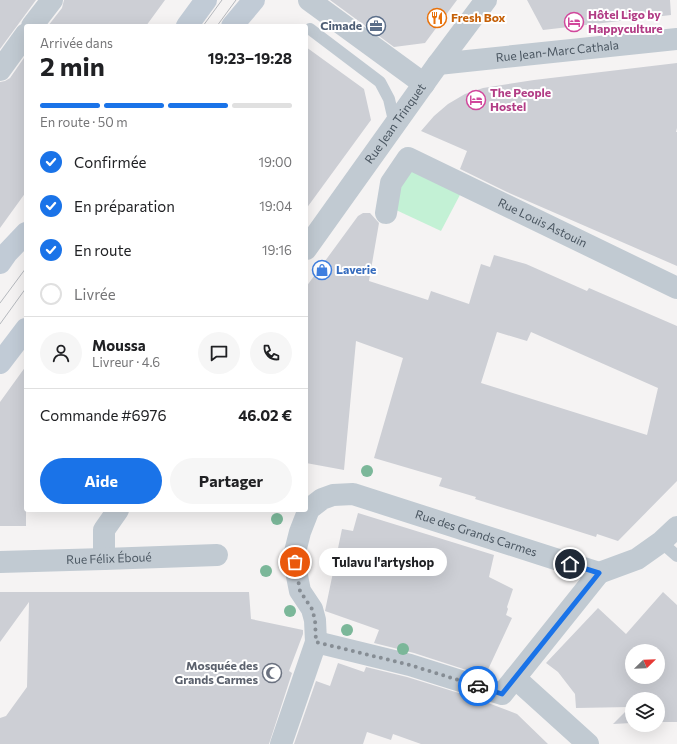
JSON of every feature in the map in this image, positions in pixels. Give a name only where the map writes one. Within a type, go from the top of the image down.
[{"type":"main road","points":[[188,24],[206,0]]},
{"type":"main road","points":[[234,24],[254,0]]},
{"type":"main road","points":[[0,263],[24,235]]},
{"type":"main road","points":[[0,363],[24,332]]},
{"type":"street","points":[[33,24],[52,0]]},
{"type":"street","name":"Rue Jean Trinquet","points":[[308,246],[438,64],[486,0]]},
{"type":"street","points":[[309,11],[424,84]]},
{"type":"street","points":[[0,70],[24,37]]},
{"type":"street","name":"Rue Jean-Marc Cathala","points":[[438,64],[677,39]]},
{"type":"street","name":"Rue Louis Astouin","points":[[386,213],[391,183],[408,158],[677,288]]},
{"type":"street","name":"Rue des Grands Carmes","points":[[308,512],[309,509],[322,500],[333,495],[353,494],[599,573]]},
{"type":"street","points":[[104,559],[104,530],[117,512]]},
{"type":"street","name":"Rue des Grands Carmes","points":[[308,512],[300,532],[295,552],[296,571],[300,591],[312,609],[315,620],[316,642]]},
{"type":"street","points":[[508,686],[599,573],[669,549],[677,526]]},
{"type":"street","name":"Rue Félix Éboué","points":[[0,562],[217,555]]},
{"type":"street","points":[[280,744],[316,642],[410,665],[508,686],[588,744]]},
{"type":"lane","points":[[309,11],[380,82],[389,99],[395,125]]},
{"type":"green space","points":[[415,166],[462,191],[441,231],[396,210],[399,186]]},
{"type":"building","points":[[0,0],[36,0],[0,49]]},
{"type":"building","points":[[64,0],[165,0],[147,24],[50,24],[62,8]]},
{"type":"building","points":[[330,0],[457,0],[425,43],[394,47]]},
{"type":"building","name":"Hôtel Ligo by Happyculture","points":[[527,0],[670,0],[671,15],[543,30]]},
{"type":"building","points":[[308,48],[364,89],[371,120],[308,206]]},
{"type":"building","points":[[24,58],[24,195],[0,228],[0,82],[10,78]]},
{"type":"building","points":[[677,63],[677,266],[507,192],[460,169],[467,151],[421,131],[434,116],[448,104],[465,94],[483,88],[534,80]]},
{"type":"building","points":[[363,213],[370,213],[379,223],[369,281],[428,300],[431,291],[469,304],[481,264],[490,267],[494,255],[526,264],[587,291],[589,288],[677,326],[677,481],[618,541],[597,534],[596,537],[475,499],[476,497],[439,486],[442,478],[374,458],[403,358],[356,341],[344,470],[308,463],[308,284],[358,216]],"holes":[[[497,332],[527,341],[531,332],[658,388],[647,435],[481,383]]]},
{"type":"building","points":[[24,369],[24,512],[26,512],[26,526],[0,526],[0,402]]},
{"type":"building","points":[[358,513],[494,555],[489,577],[513,589],[506,615],[512,618],[485,676],[414,653],[374,643],[379,630],[325,611],[342,529],[353,531]]},
{"type":"building","points":[[0,592],[249,592],[251,619],[303,630],[303,634],[289,671],[292,673],[269,744],[0,744],[0,718],[6,716],[27,687],[29,602],[0,642]]},
{"type":"building","points":[[663,592],[677,605],[677,722],[665,722],[665,692],[625,692],[625,707],[576,708],[575,694],[558,672],[546,663],[598,608],[626,634]]},
{"type":"building","points":[[338,663],[364,672],[366,667],[407,677],[475,698],[517,714],[548,744],[421,744],[393,734],[391,740],[367,732],[363,744],[294,744],[316,681],[330,686]]},
{"type":"building","points":[[625,712],[625,723],[613,724]]},
{"type":"tram line","points":[[204,24],[222,0]]},
{"type":"tram line","points":[[218,24],[236,0]]},
{"type":"tram line","points":[[0,303],[24,271]]},
{"type":"tram line","points":[[0,324],[24,291]]},
{"type":"way so far","points":[[295,562],[300,591],[312,609],[315,620],[316,642],[410,665],[478,686]]},
{"type":"place","name":"Fresh Box","points":[[437,18]]},
{"type":"place","name":"Hôtel Ligo by Happyculture","points":[[574,22]]},
{"type":"place","name":"Cimade","points":[[376,26]]},
{"type":"place","name":"The People Hostel","points":[[476,100]]},
{"type":"place","name":"Laverie","points":[[322,270]]},
{"type":"place","name":"Tulavu l'artyshop","points":[[295,562]]},
{"type":"place","name":"Mosquée des Grands Carmes","points":[[272,673]]},
{"type":"route","points":[[478,686],[502,694],[599,573],[570,564]]}]
